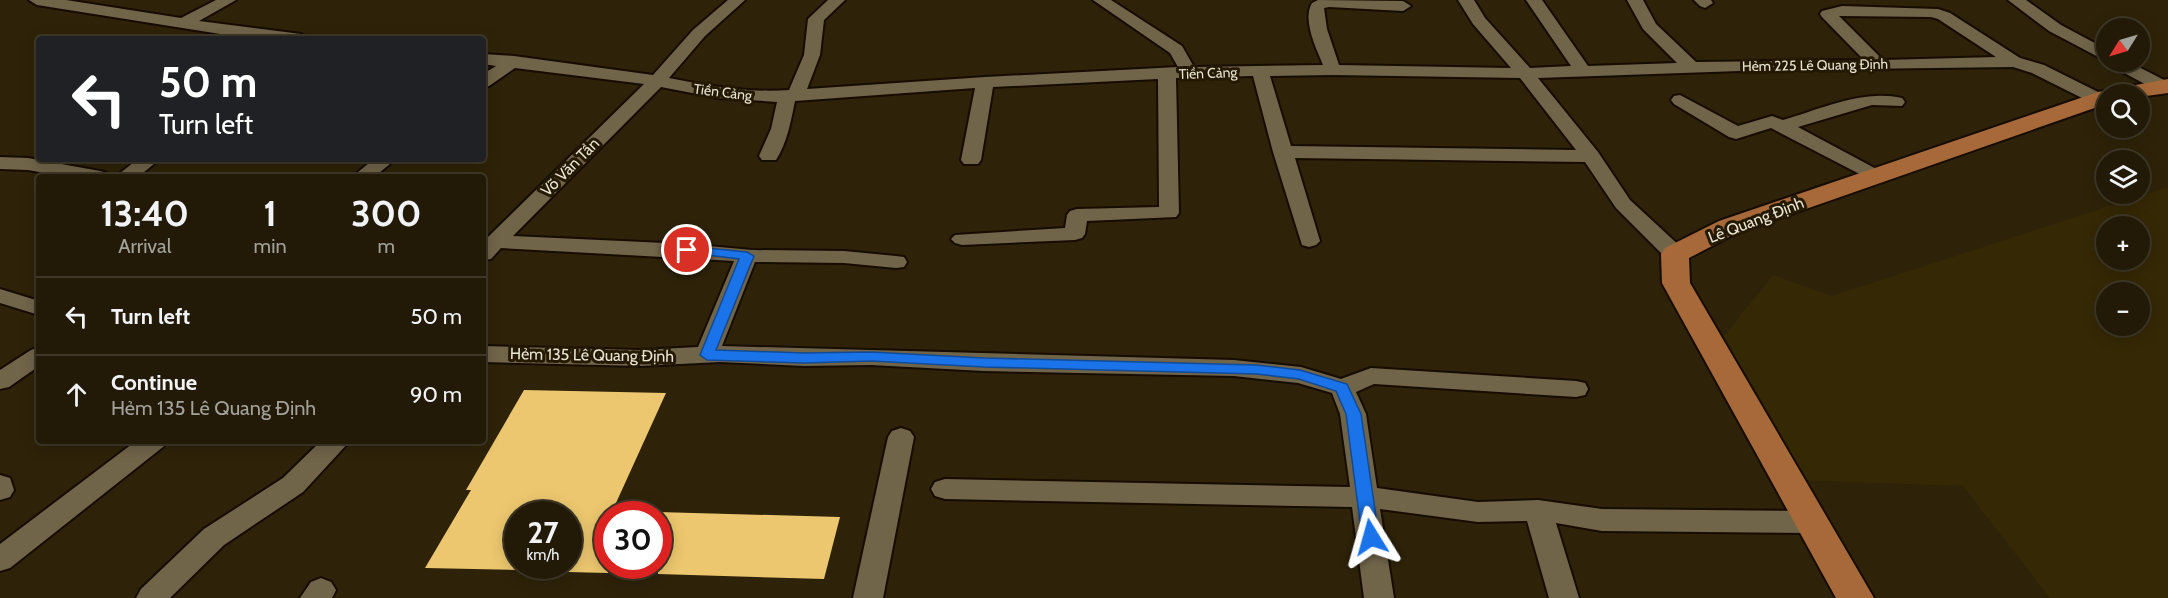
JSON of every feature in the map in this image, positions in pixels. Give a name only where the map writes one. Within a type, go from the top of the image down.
[{"type":"main road","name":"Lê Quang Định","points":[[2150,89],[2166,86]]},
{"type":"main road","name":"Lê Quang Định","points":[[1675,254],[1728,227],[2096,101]]},
{"type":"main road","points":[[1675,254],[1676,283],[1855,598]]},
{"type":"street","points":[[37,0],[264,36]]},
{"type":"street","points":[[181,24],[228,0]]},
{"type":"street","name":"Võ Văn Tần","points":[[489,248],[657,81],[699,33],[737,0]]},
{"type":"street","points":[[769,156],[792,96],[812,56],[816,19],[837,0]]},
{"type":"street","points":[[1101,0],[1176,50],[1189,72]]},
{"type":"street","points":[[1466,0],[1479,21],[1525,72],[1591,156],[1623,204],[1675,254]]},
{"type":"street","points":[[1534,0],[1582,71]]},
{"type":"street","points":[[1635,0],[1649,26],[1692,68]]},
{"type":"street","points":[[2016,0],[2055,28],[2096,51]]},
{"type":"street","points":[[1333,70],[1321,34],[1317,6],[1327,2],[1403,6]]},
{"type":"street","points":[[1879,65],[1828,14],[1842,11],[1932,12],[1944,16],[2014,62]]},
{"type":"street","name":"Tiền Cảng","points":[[486,59],[657,81],[718,93],[792,96],[985,82],[1167,75],[1189,72],[1333,70],[1525,72]]},
{"type":"street","points":[[486,80],[514,61]]},
{"type":"street","name":"Hẻm 225 Lê Quang Định","points":[[1525,72],[1769,65],[2014,62],[2038,69],[2096,93]]},
{"type":"street","points":[[1260,71],[1309,241]]},
{"type":"street","points":[[2137,72],[2166,86]]},
{"type":"street","points":[[962,239],[1075,234],[1077,215],[1169,213],[1167,75]]},
{"type":"street","points":[[971,160],[985,82]]},
{"type":"street","points":[[1680,100],[1736,133],[1772,121],[1875,176]]},
{"type":"street","points":[[1782,126],[1871,100],[1896,102]]},
{"type":"street","points":[[1282,152],[1591,156]]},
{"type":"street","points":[[129,174],[146,162]]},
{"type":"street","points":[[366,174],[382,162]]},
{"type":"street","points":[[0,163],[27,164],[83,174]]},
{"type":"street","points":[[489,248],[687,250],[747,256],[844,257],[896,262]]},
{"type":"street","points":[[707,355],[747,256]]},
{"type":"street","points":[[0,296],[36,307]]},
{"type":"street","name":"Hẻm 135 Lê Quang Định","points":[[486,354],[871,357],[984,363],[1025,362],[1278,371],[1342,388]]},
{"type":"street","points":[[0,381],[36,357]]},
{"type":"street","points":[[1379,598],[1353,414],[1342,388],[1371,376],[1576,389]]},
{"type":"street","points":[[868,598],[901,437]]},
{"type":"street","points":[[0,560],[150,444]]},
{"type":"street","points":[[151,598],[214,537],[293,485],[334,444]]},
{"type":"street","points":[[0,485],[0,490]]},
{"type":"street","points":[[945,489],[1365,497],[1478,512],[1538,510],[1602,520],[1813,522]]},
{"type":"street","points":[[1538,510],[1564,598]]},
{"type":"shaded area","points":[[2168,187],[2168,598],[2050,598],[1963,486],[1796,480],[1720,341],[1773,275],[1832,296],[2116,204],[2150,204],[2150,193]]},
{"type":"building","points":[[524,390],[666,393],[617,501],[594,501],[594,573],[582,572],[582,501],[504,501],[504,570],[425,568],[471,490],[466,490]]},
{"type":"building","points":[[672,512],[840,517],[824,579],[672,574]]},
{"type":"route","points":[[687,250],[747,256],[707,355],[804,358],[871,357],[984,363],[1025,362],[1256,369],[1300,375],[1342,388],[1353,414],[1371,537]]}]
